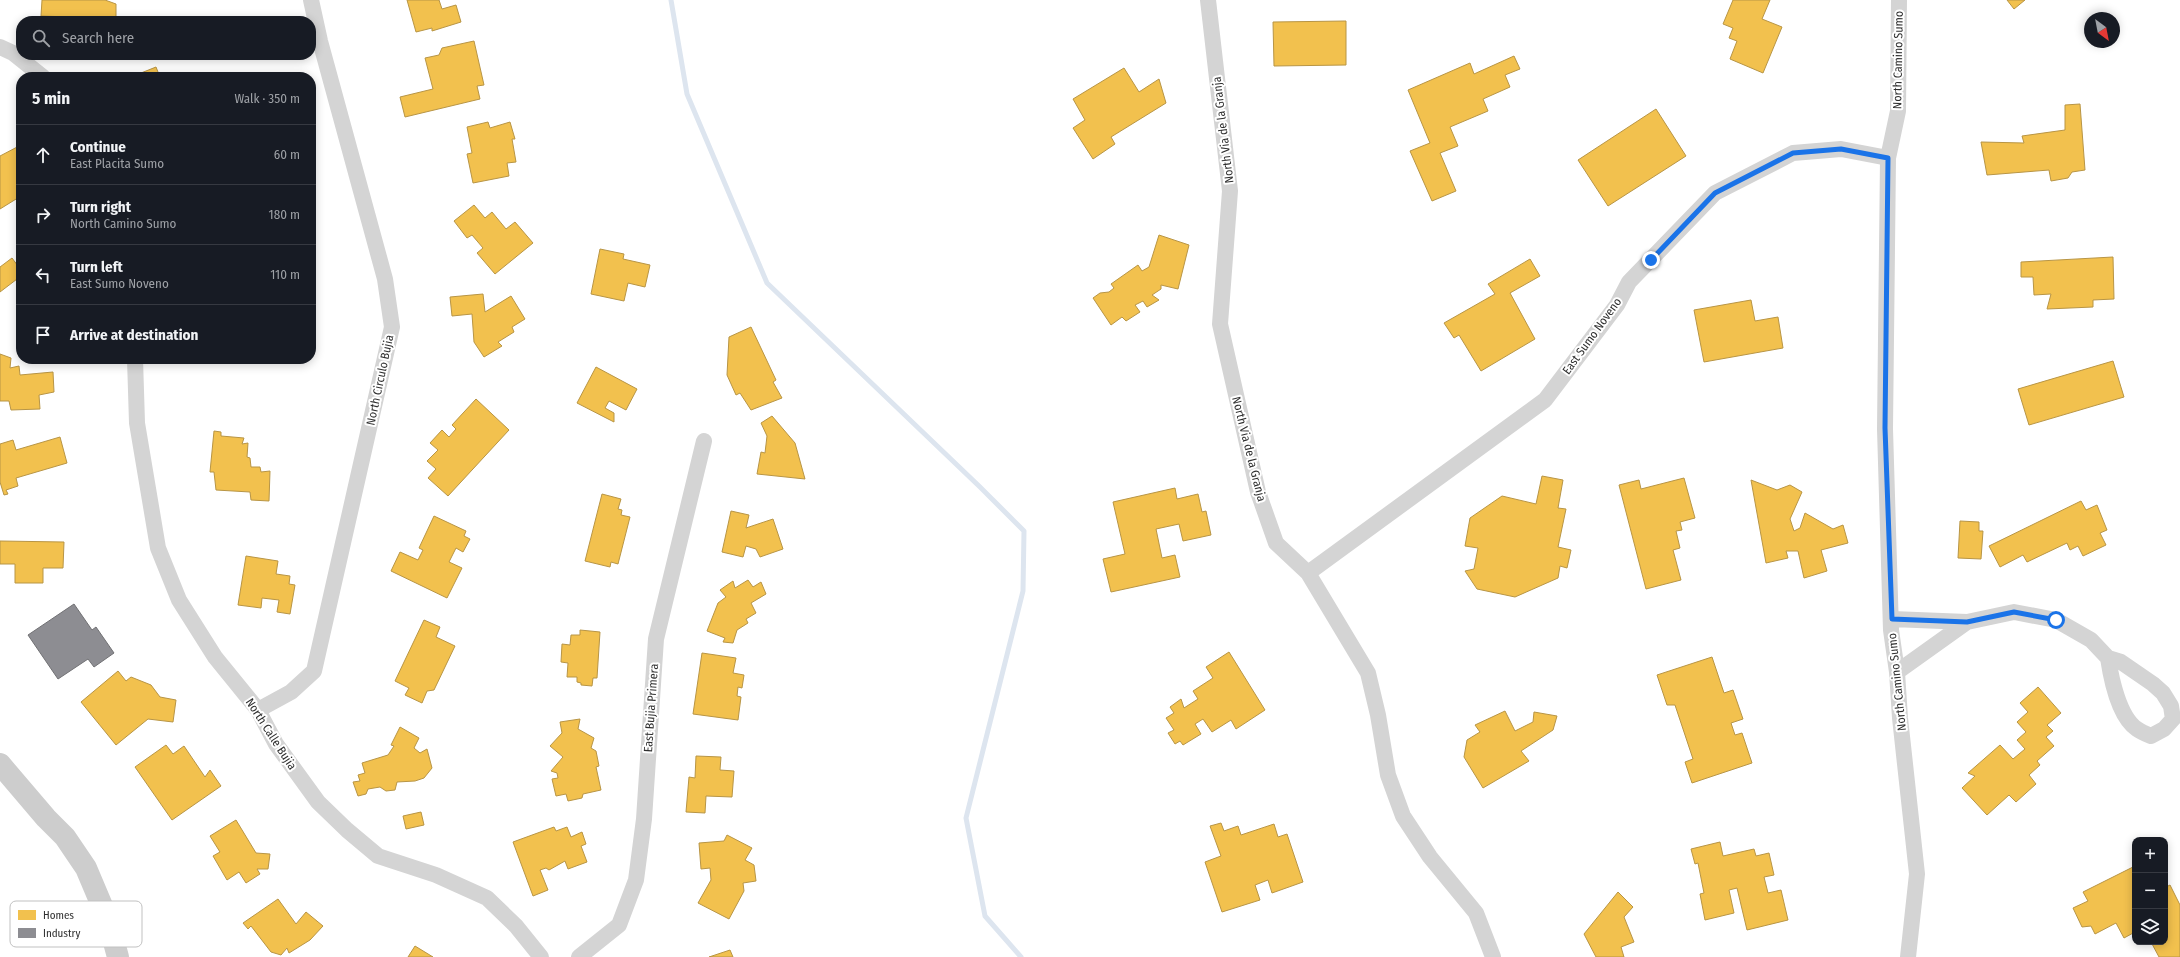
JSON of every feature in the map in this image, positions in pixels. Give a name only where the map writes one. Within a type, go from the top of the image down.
[{"type":"street","name":"North Circulo Bujia","points":[[311,0],[315,16]]},
{"type":"street","name":"North Via de la Granja","points":[[1208,0],[1230,191],[1220,324],[1258,492],[1276,543],[1308,573],[1368,673],[1378,715],[1388,775],[1403,816],[1430,857],[1476,913],[1493,957]]},
{"type":"street","name":"North Camino Sumo","points":[[1899,0],[1898,111],[1888,158],[1885,428],[1892,619],[1891,630],[1898,672],[1900,718],[1917,874],[1908,957]]},
{"type":"street","name":"North Circulo Bujia","points":[[258,710],[291,692],[314,671],[392,327],[385,279],[316,23]]},
{"type":"street","points":[[0,47],[16,55]]},
{"type":"street","points":[[22,60],[37,72]]},
{"type":"street","name":"East Sumo Noveno","points":[[1308,573],[1545,400],[1616,305],[1630,282],[1715,193],[1793,153],[1841,149],[1888,158]]},
{"type":"street","name":"North Calle Bujia","points":[[135,364],[138,423],[158,548],[179,600],[215,657],[258,710],[276,744],[318,802],[347,830],[378,856],[436,874],[487,898],[516,926],[541,957]]},
{"type":"street","name":"East Bujia Primera","points":[[579,957],[619,925],[636,880],[644,819],[656,639],[704,441]]},
{"type":"street","points":[[1892,619],[1967,622],[2014,612],[2056,620],[2091,640],[2108,658],[2121,662],[2163,693],[2171,706],[2173,719],[2164,729],[2151,736],[2135,728],[2121,707],[2112,684],[2108,658]]},
{"type":"street","points":[[1898,672],[1967,622]]},
{"type":"street","points":[[0,764],[46,818],[65,837],[86,868],[100,901]]},
{"type":"street","points":[[115,947],[118,957]]},
{"type":"building: Homes","points":[[42,0],[105,0],[116,4],[116,16],[41,16]]},
{"type":"building: Homes","points":[[407,0],[439,0],[442,9],[456,5],[461,22],[432,31],[432,28],[416,32]]},
{"type":"building: Homes","points":[[1733,0],[1770,0],[1762,19],[1782,27],[1763,73],[1730,59],[1737,41],[1729,38],[1733,28],[1723,24]]},
{"type":"building: Homes","points":[[2007,0],[2025,0],[2014,9]]},
{"type":"building: Homes","points":[[1346,21],[1346,65],[1274,66],[1273,22]]},
{"type":"building: Homes","points":[[474,41],[484,85],[477,86],[480,99],[405,117],[400,97],[433,89],[425,58],[439,55],[442,48]]},
{"type":"building: Homes","points":[[1514,56],[1520,69],[1505,75],[1510,87],[1483,99],[1488,111],[1450,127],[1458,146],[1440,153],[1456,191],[1432,201],[1410,151],[1430,143],[1408,90],[1470,63],[1474,74]]},
{"type":"building: Homes","points":[[156,67],[158,72],[144,72]]},
{"type":"building: Homes","points":[[1124,68],[1139,92],[1159,79],[1166,103],[1111,137],[1115,144],[1093,159],[1073,128],[1085,120],[1073,99]]},
{"type":"building: Homes","points":[[2080,104],[2085,170],[2072,172],[2068,178],[2051,181],[2049,170],[1987,175],[1981,142],[2024,143],[2022,136],[2065,130],[2065,105]]},
{"type":"building: Homes","points":[[1656,109],[1686,156],[1608,206],[1578,160]]},
{"type":"building: Homes","points":[[488,122],[490,128],[510,122],[515,139],[512,139],[516,162],[507,163],[509,176],[473,183],[467,154],[472,153],[467,127]]},
{"type":"building: Homes","points":[[16,148],[16,199],[0,209],[0,156]]},
{"type":"building: Homes","points":[[474,205],[485,218],[492,212],[506,229],[515,222],[533,243],[495,274],[477,253],[483,248],[472,235],[467,238],[454,221]]},
{"type":"building: Homes","points":[[1159,235],[1189,245],[1178,289],[1161,285],[1161,289],[1152,295],[1159,300],[1147,307],[1143,301],[1135,305],[1140,312],[1126,321],[1122,317],[1111,325],[1093,298],[1100,293],[1109,292],[1114,288],[1111,284],[1138,265],[1142,271],[1149,267]]},
{"type":"building: Homes","points":[[600,249],[624,254],[623,259],[650,265],[645,287],[628,283],[624,301],[591,294]]},
{"type":"building: Homes","points":[[2113,257],[2114,299],[2093,300],[2093,307],[2047,309],[2051,294],[2034,295],[2033,277],[2021,277],[2021,262]]},
{"type":"building: Homes","points":[[12,258],[16,263],[16,280],[0,292],[0,267]]},
{"type":"building: Homes","points":[[1530,259],[1540,276],[1510,293],[1535,339],[1481,371],[1459,335],[1454,338],[1444,323],[1495,294],[1488,284]]},
{"type":"building: Homes","points":[[483,294],[485,312],[511,296],[525,319],[512,327],[514,332],[498,342],[502,346],[484,357],[474,342],[472,314],[452,316],[450,297]]},
{"type":"building: Homes","points":[[1751,300],[1755,321],[1778,317],[1783,348],[1704,362],[1694,310]]},
{"type":"building: Homes","points":[[751,327],[776,380],[773,382],[782,398],[751,410],[740,393],[736,395],[727,375],[729,337]]},
{"type":"building: Homes","points":[[0,354],[11,358],[10,368],[19,366],[20,375],[53,372],[54,392],[39,395],[40,409],[11,410],[9,401],[0,401]]},
{"type":"building: Homes","points":[[2113,361],[2124,397],[2029,425],[2018,389]]},
{"type":"building: Homes","points":[[596,367],[637,389],[626,410],[609,401],[605,408],[614,413],[614,422],[577,403]]},
{"type":"building: Homes","points":[[476,399],[509,430],[448,496],[428,478],[436,469],[427,461],[438,450],[430,443],[442,430],[449,437],[456,429],[452,425]]},
{"type":"building: Homes","points":[[772,416],[795,443],[805,479],[757,474],[761,452],[765,453],[767,436],[761,423]]},
{"type":"building: Homes","points":[[214,431],[221,432],[221,436],[244,438],[242,444],[248,443],[247,457],[250,458],[251,467],[260,467],[261,472],[270,471],[269,501],[251,500],[250,492],[216,490],[214,472],[210,472]]},
{"type":"building: Homes","points":[[60,437],[67,463],[16,478],[18,486],[6,490],[8,494],[4,495],[0,482],[0,444],[13,440],[16,450]]},
{"type":"building: Homes","points":[[1542,476],[1563,480],[1558,508],[1566,509],[1558,547],[1571,550],[1567,568],[1560,566],[1558,578],[1515,597],[1477,589],[1465,571],[1474,569],[1478,548],[1465,546],[1470,518],[1502,496],[1536,504]]},
{"type":"building: Homes","points":[[1684,478],[1695,518],[1680,522],[1682,530],[1676,531],[1680,548],[1673,550],[1681,580],[1646,589],[1619,485],[1639,480],[1641,489]]},
{"type":"building: Homes","points":[[1751,480],[1777,490],[1790,485],[1802,492],[1790,519],[1794,531],[1800,528],[1805,513],[1833,529],[1843,525],[1848,543],[1821,550],[1827,571],[1804,578],[1798,551],[1786,551],[1788,558],[1766,563]]},
{"type":"building: Homes","points":[[1175,488],[1177,499],[1198,494],[1202,512],[1206,511],[1211,535],[1183,541],[1179,524],[1156,529],[1162,558],[1175,555],[1180,577],[1111,592],[1103,559],[1125,554],[1113,502]]},
{"type":"building: Homes","points":[[602,494],[621,499],[618,509],[622,510],[621,515],[630,517],[618,564],[611,562],[610,567],[585,561]]},
{"type":"building: Homes","points":[[2081,501],[2086,510],[2097,505],[2107,530],[2100,533],[2106,545],[2083,556],[2078,546],[2070,550],[2067,543],[2027,562],[2023,555],[2000,567],[1989,546]]},
{"type":"building: Homes","points":[[731,511],[749,515],[746,528],[773,519],[783,549],[760,557],[756,549],[746,546],[743,557],[722,552]]},
{"type":"building: Homes","points":[[434,516],[466,531],[464,536],[470,539],[463,552],[456,548],[449,562],[462,568],[447,598],[391,571],[400,552],[418,560],[423,550],[419,548]]},
{"type":"building: Homes","points":[[1960,521],[1979,522],[1979,531],[1983,531],[1981,559],[1958,558]]},
{"type":"building: Homes","points":[[0,541],[64,542],[63,568],[43,568],[43,583],[15,583],[15,564],[0,564]]},
{"type":"building: Homes","points":[[246,556],[278,561],[276,574],[290,576],[289,584],[295,585],[290,614],[277,612],[279,600],[262,598],[261,608],[238,605]]},
{"type":"building: Homes","points":[[748,580],[753,587],[761,582],[766,594],[751,603],[756,613],[746,619],[748,623],[737,630],[733,643],[723,642],[725,638],[707,631],[718,603],[726,597],[720,590],[733,581],[735,588]]},
{"type":"building: Homes","points":[[424,620],[440,627],[436,637],[455,646],[434,690],[427,691],[422,703],[405,695],[409,688],[395,681]]},
{"type":"building: Homes","points":[[580,630],[600,632],[597,678],[593,678],[592,686],[581,685],[581,683],[577,682],[577,677],[567,677],[568,663],[561,662],[562,644],[570,645],[571,635],[580,635]]},
{"type":"building: Homes","points":[[1229,652],[1265,710],[1236,729],[1231,720],[1212,732],[1203,719],[1195,724],[1201,734],[1183,745],[1180,741],[1175,744],[1168,733],[1174,730],[1166,718],[1174,713],[1170,707],[1181,699],[1184,708],[1198,699],[1193,691],[1213,678],[1206,667]]},
{"type":"building: Homes","points":[[702,653],[736,658],[733,673],[744,675],[742,688],[738,687],[737,696],[741,697],[738,720],[693,714]]},
{"type":"building: Homes","points":[[1712,657],[1724,693],[1733,690],[1743,719],[1731,723],[1735,735],[1742,733],[1752,763],[1692,783],[1685,762],[1693,759],[1675,705],[1667,705],[1657,675]]},
{"type":"building: Homes","points":[[118,671],[126,681],[131,677],[151,685],[160,697],[176,700],[173,722],[148,719],[116,745],[81,702]]},
{"type":"building: Homes","points":[[2038,687],[2061,713],[2047,725],[2053,731],[2046,737],[2054,746],[2037,761],[2040,765],[2029,775],[2036,784],[2016,802],[2009,795],[1987,815],[1962,788],[1975,776],[1968,773],[2000,745],[2013,759],[2025,749],[2017,740],[2026,732],[2017,722],[2028,712],[2020,703]]},
{"type":"building: Homes","points":[[1505,711],[1515,731],[1533,722],[1534,712],[1557,716],[1553,730],[1521,751],[1529,761],[1483,788],[1464,757],[1467,740],[1480,732],[1475,725]]},
{"type":"building: Homes","points":[[580,719],[578,729],[594,738],[591,748],[596,751],[599,766],[596,767],[601,790],[583,794],[582,798],[568,801],[566,794],[556,796],[552,779],[558,778],[557,773],[551,771],[563,757],[550,746],[562,733],[560,722]]},
{"type":"building: Homes","points":[[400,727],[419,738],[414,748],[420,753],[427,749],[432,768],[424,778],[415,781],[397,782],[395,790],[386,791],[380,787],[368,789],[366,794],[358,796],[353,782],[360,781],[358,775],[365,773],[362,763],[388,755],[394,746],[391,745]]},
{"type":"building: Homes","points":[[166,745],[173,754],[184,746],[205,777],[210,770],[221,786],[172,820],[135,767]]},
{"type":"building: Homes","points":[[696,756],[721,757],[720,770],[734,771],[732,797],[706,796],[705,813],[686,812],[689,777],[695,778]]},
{"type":"building: Homes","points":[[421,812],[424,825],[406,829],[403,816]]},
{"type":"building: Homes","points":[[236,820],[256,853],[270,854],[268,869],[257,869],[260,874],[246,883],[239,872],[227,880],[213,856],[220,852],[210,836]]},
{"type":"building: Homes","points":[[1221,823],[1224,831],[1238,826],[1241,835],[1274,824],[1278,837],[1287,834],[1303,882],[1272,893],[1268,880],[1255,885],[1260,900],[1222,912],[1205,862],[1221,856],[1210,826]]},
{"type":"building: Homes","points":[[554,827],[556,831],[567,827],[571,837],[582,832],[586,844],[581,846],[587,862],[568,869],[565,861],[549,870],[546,868],[540,870],[548,890],[533,896],[513,842]]},
{"type":"building: Homes","points":[[727,835],[752,848],[745,860],[754,865],[756,881],[743,883],[744,891],[729,919],[698,903],[711,880],[710,868],[701,869],[699,843],[724,841]]},
{"type":"building: Homes","points":[[1720,842],[1723,856],[1754,849],[1756,856],[1769,853],[1774,875],[1764,877],[1768,893],[1781,890],[1788,920],[1747,930],[1737,888],[1729,890],[1734,913],[1705,920],[1700,894],[1704,893],[1698,863],[1695,864],[1691,849]]},
{"type":"building: Homes","points":[[2132,868],[2132,934],[2124,938],[2116,923],[2095,934],[2091,926],[2082,927],[2073,908],[2088,901],[2083,892]]},
{"type":"building: Homes","points":[[2170,885],[2180,905],[2180,957],[2159,957],[2153,945],[2168,945],[2168,886]]},
{"type":"building: Homes","points":[[1618,892],[1633,907],[1624,917],[1634,942],[1621,947],[1624,957],[1596,957],[1584,934]]},
{"type":"building: Homes","points":[[278,899],[296,924],[306,912],[323,926],[310,940],[289,953],[287,948],[281,955],[271,952],[251,926],[248,929],[243,923]]},
{"type":"building: Homes","points":[[415,946],[433,957],[408,957]]},
{"type":"building: Homes","points":[[730,950],[733,957],[709,957]]},
{"type":"building: Industry","points":[[74,604],[92,630],[96,627],[114,653],[94,667],[88,659],[58,679],[28,635]]},
{"type":"waterway","points":[[671,0],[687,94],[767,283],[1024,531],[1023,591],[966,818],[985,916],[1021,957]]},
{"type":"route","points":[[1651,260],[1715,193],[1793,153],[1841,149],[1888,158],[1885,428],[1890,607],[1892,619],[1967,622],[2000,613],[2014,612],[2056,620]]}]
